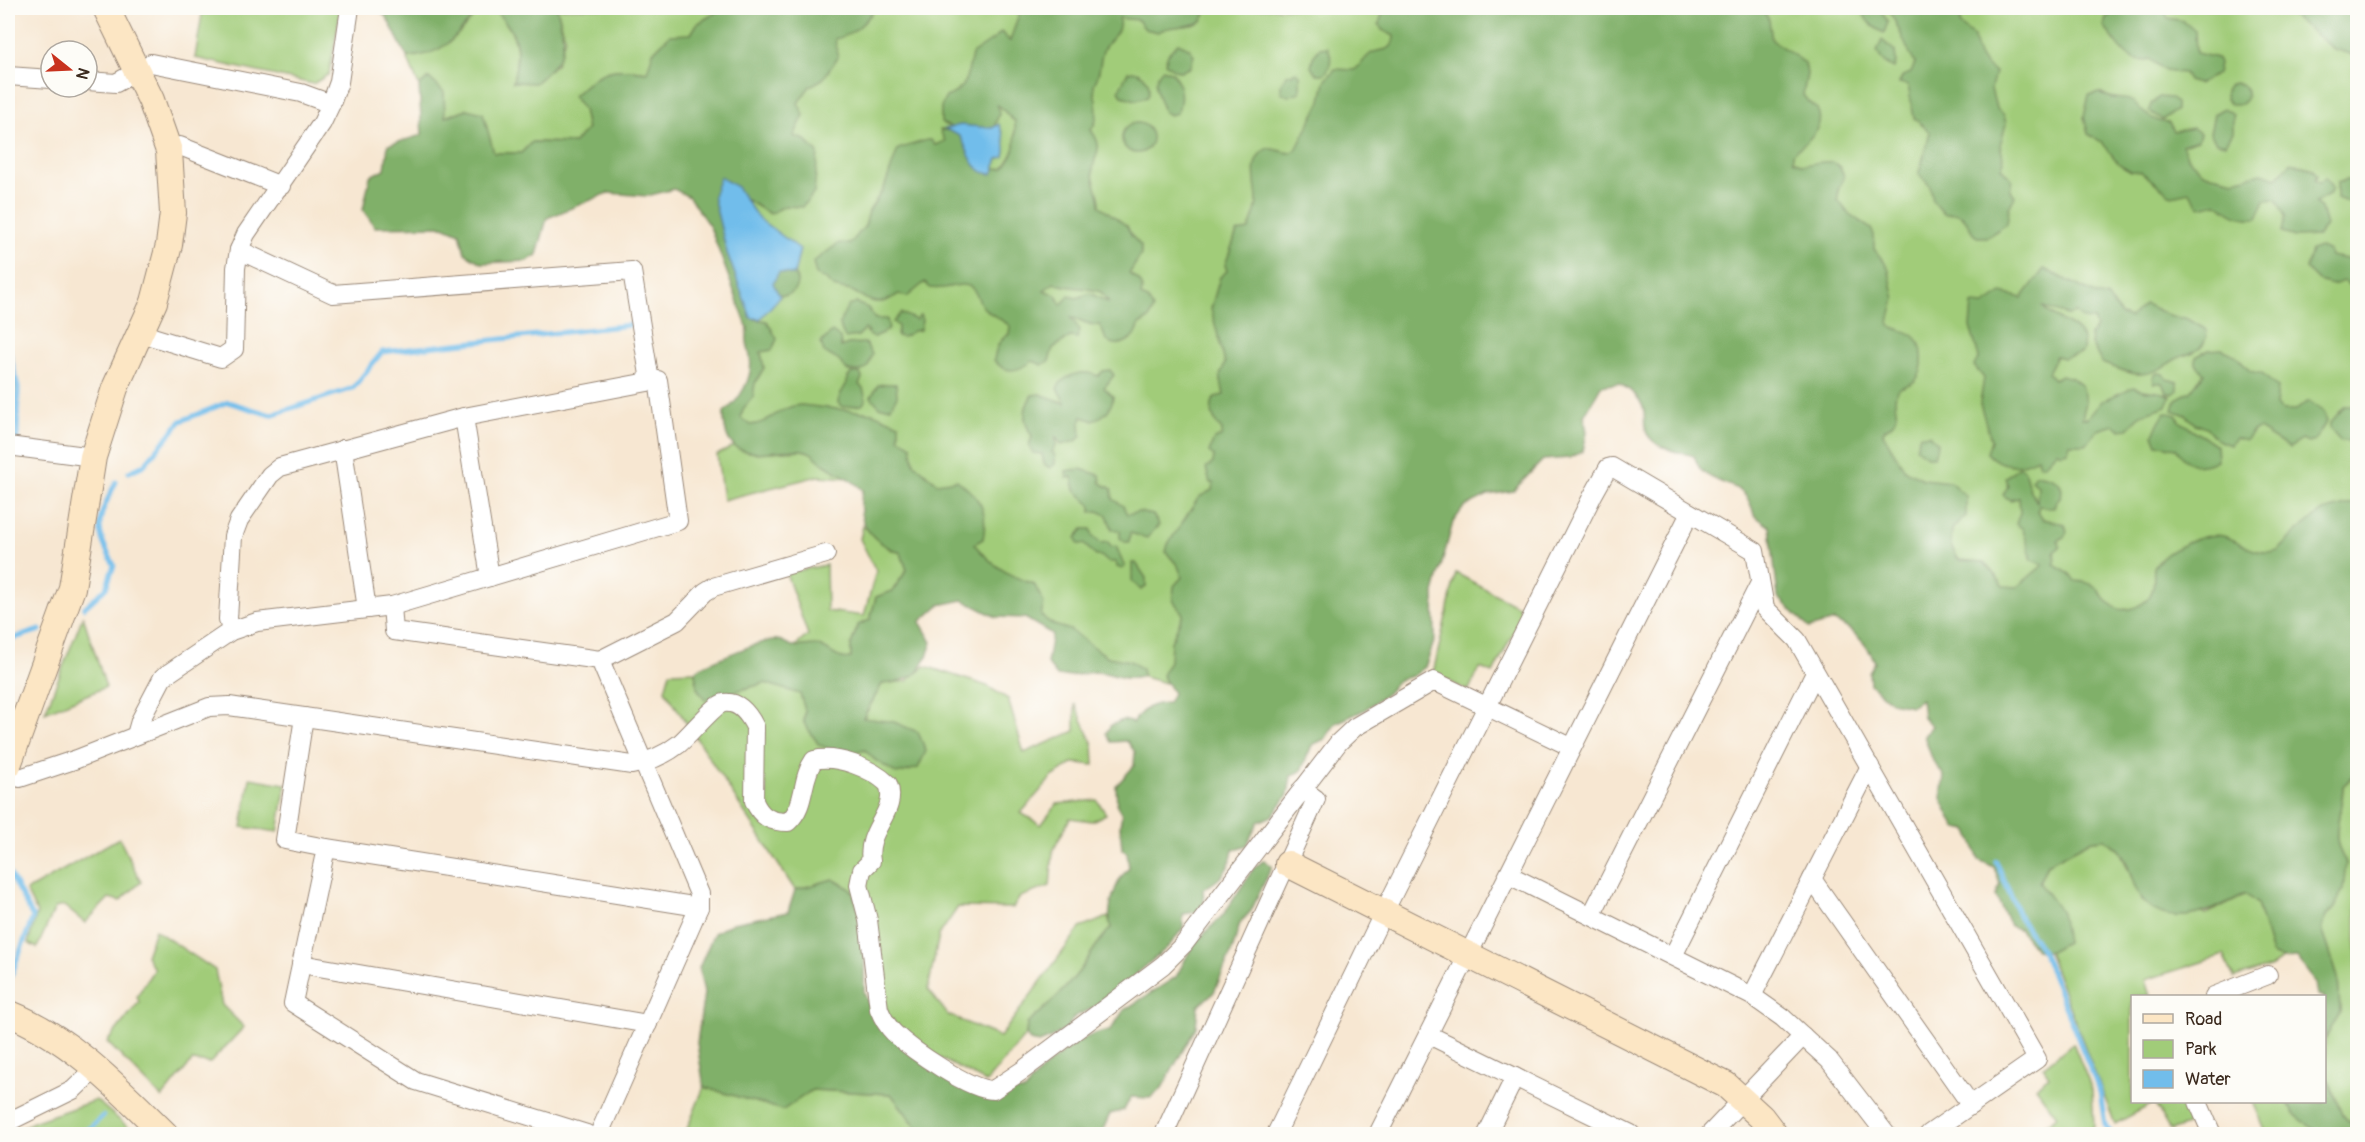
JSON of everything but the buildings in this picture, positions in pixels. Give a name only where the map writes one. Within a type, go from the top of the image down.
[{"type":"street","points":[[8,765],[72,588],[93,457],[115,388],[164,274],[169,245],[173,213],[169,151],[137,71],[106,8]]},
{"type":"street","points":[[140,333],[221,358],[234,350],[236,268],[239,250],[246,234],[281,186],[322,123],[331,104],[339,82],[350,8]]},
{"type":"street","points":[[99,82],[116,83],[152,63],[301,93],[331,104]]},
{"type":"street","points":[[8,76],[39,78]]},
{"type":"street","points":[[169,151],[180,146],[281,186]]},
{"type":"street","points":[[239,250],[333,294],[632,271],[650,381]]},
{"type":"street","points":[[136,735],[140,721],[163,677],[231,631],[256,622],[392,606],[678,521],[658,380],[464,417],[280,467],[270,475],[239,519],[233,536],[228,619],[231,631]]},
{"type":"street","points":[[464,417],[490,577]]},
{"type":"street","points":[[8,446],[93,457]]},
{"type":"street","points":[[343,449],[366,609]]},
{"type":"street","points":[[1276,1134],[1486,707],[1608,468],[1612,467],[1755,551],[1765,608],[1797,640],[2037,1059],[1929,1134]]},
{"type":"street","points":[[1378,1134],[1429,1035],[1467,952],[1509,875],[1689,513]]},
{"type":"street","points":[[392,606],[394,631],[600,660],[677,621],[705,592],[713,587],[826,554]]},
{"type":"street","points":[[1592,914],[1760,583]]},
{"type":"street","points":[[599,1134],[699,907],[699,894],[600,660]]},
{"type":"street","points":[[1673,956],[1815,673]]},
{"type":"street","points":[[8,774],[20,778],[77,759],[209,707],[229,706],[632,765],[645,762],[677,745],[724,703],[740,706],[750,716],[755,727],[754,801],[766,819],[788,822],[796,815],[805,779],[814,760],[824,758],[841,760],[880,776],[888,784],[890,801],[872,835],[869,850],[871,861],[862,870],[859,885],[868,920],[879,1009],[884,1022],[909,1046],[984,1090],[999,1087],[1023,1071],[1162,964],[1184,944],[1339,742],[1355,727],[1434,681],[1571,747]]},
{"type":"street","points":[[304,717],[285,840],[699,907]]},
{"type":"street","points":[[1752,996],[1870,765]]},
{"type":"street","points":[[1164,1134],[1316,799],[1302,789]]},
{"type":"street","points":[[326,848],[293,1003],[416,1081],[586,1134]]},
{"type":"street","points":[[1288,864],[1383,914],[1467,952],[1726,1085],[1761,1117],[1774,1134]]},
{"type":"street","points":[[1509,875],[1592,914],[1752,996],[1803,1036],[1829,1060],[1886,1134]]},
{"type":"street","points":[[1812,879],[1971,1105]]},
{"type":"street","points":[[301,964],[648,1024]]},
{"type":"street","points":[[2217,995],[2268,975]]},
{"type":"street","points":[[8,1013],[56,1037],[97,1067],[165,1134]]},
{"type":"street","points":[[1429,1035],[1515,1077],[1596,1127],[1631,1134]]},
{"type":"street","points":[[1710,1134],[1803,1036]]},
{"type":"street","points":[[8,1122],[73,1090],[97,1067]]},
{"type":"street","points":[[1487,1134],[1515,1077]]},
{"type":"street","points":[[2199,1103],[2212,1134]]},
{"type":"green space","points":[[203,8],[341,8],[329,74],[313,84],[195,58]]},
{"type":"green space","points":[[377,8],[557,8],[562,32],[562,50],[546,74],[535,83],[513,82],[517,62],[516,44],[510,28],[496,12],[475,14],[454,38],[438,50],[407,57],[387,18]]},
{"type":"green space","points":[[557,8],[723,8],[697,24],[691,34],[654,52],[648,72],[615,70],[607,72],[592,80],[574,96],[583,109],[587,129],[574,143],[532,142],[521,153],[494,153],[467,109],[445,117],[429,78],[419,86],[407,57],[438,50],[454,38],[475,14],[496,12],[509,28],[517,52],[513,82],[556,65],[565,38]]},
{"type":"green space","points":[[723,8],[876,8],[853,31],[835,39],[838,57],[823,79],[810,86],[798,103],[804,115],[794,136],[805,140],[818,153],[814,193],[802,207],[785,206],[770,214],[747,200],[749,307],[755,319],[767,321],[777,339],[772,350],[761,352],[764,368],[755,383],[753,397],[743,409],[741,418],[750,425],[757,424],[787,408],[801,405],[873,413],[899,424],[899,438],[911,445],[914,463],[937,483],[957,480],[976,498],[983,512],[985,529],[983,539],[974,544],[1001,569],[1034,584],[1044,603],[1041,616],[1054,625],[1070,630],[1108,657],[1130,661],[1142,669],[1143,676],[1125,678],[1095,672],[1057,676],[1047,663],[1052,634],[1025,618],[996,617],[963,600],[939,605],[920,622],[932,642],[925,662],[916,674],[902,680],[882,684],[863,718],[894,722],[918,732],[926,751],[918,768],[897,774],[875,760],[865,750],[846,755],[819,745],[804,723],[805,710],[800,694],[765,683],[705,700],[697,688],[695,671],[722,658],[771,640],[792,646],[815,645],[841,658],[851,658],[851,645],[858,625],[870,620],[876,597],[893,591],[907,570],[901,553],[881,543],[867,529],[861,512],[863,490],[854,482],[806,451],[749,452],[739,449],[730,442],[725,430],[724,412],[740,395],[750,373],[748,329],[710,227],[689,197],[674,189],[647,196],[608,193],[547,218],[537,255],[527,261],[481,263],[465,253],[460,233],[443,226],[375,227],[363,210],[370,176],[385,169],[388,145],[422,135],[419,86],[429,78],[444,92],[445,117],[467,109],[483,113],[494,153],[521,153],[532,142],[574,143],[587,129],[583,109],[573,96],[591,80],[606,72],[623,70],[647,72],[653,52],[670,35],[691,34],[697,24]]},
{"type":"green space","points":[[831,8],[1435,8],[1188,689],[1092,663],[886,471],[808,435],[745,437],[736,412],[750,391],[757,345],[702,182]]},
{"type":"green space","points":[[1021,8],[1207,8],[1202,21],[1196,24],[1158,32],[1145,29],[1138,20],[1119,18],[1117,32],[1103,51],[1094,84],[1097,113],[1091,130],[1098,143],[1098,151],[1093,172],[1094,181],[1100,206],[1127,226],[1131,235],[1141,246],[1141,255],[1129,274],[1140,282],[1141,296],[1148,299],[1153,309],[1149,319],[1139,325],[1131,339],[1115,344],[1106,339],[1100,325],[1092,325],[1071,318],[1080,330],[1077,338],[1070,337],[1053,348],[1049,361],[1042,365],[1033,361],[1017,369],[1008,370],[994,360],[998,345],[1009,334],[1010,326],[986,310],[971,287],[962,285],[930,288],[925,282],[907,297],[899,294],[886,301],[873,302],[854,292],[832,286],[826,279],[816,275],[813,262],[839,243],[850,244],[865,226],[869,211],[884,188],[898,149],[927,140],[931,140],[935,145],[945,141],[940,130],[949,131],[964,137],[989,169],[1003,168],[1014,150],[1015,121],[997,105],[999,114],[992,133],[957,130],[941,123],[941,107],[946,97],[962,86],[972,54],[1001,32],[1010,41]],"holes":[[[1054,283],[1101,292],[1109,303],[1090,293],[1077,298],[1069,296],[1061,305],[1056,295],[1044,290]]]},
{"type":"green space","points":[[1384,8],[1762,8],[1769,20],[1772,40],[1805,63],[1807,74],[1803,95],[1817,109],[1819,116],[1817,128],[1809,140],[1793,153],[1793,160],[1802,165],[1833,163],[1842,170],[1844,178],[1838,190],[1838,200],[1848,213],[1871,229],[1874,235],[1874,249],[1888,267],[1895,299],[1889,322],[1891,326],[1913,335],[1922,351],[1921,371],[1915,381],[1897,390],[1895,403],[1897,416],[1883,434],[1905,470],[1923,479],[1950,482],[1966,496],[1966,516],[1952,529],[1951,546],[1959,560],[1984,562],[2004,586],[2017,587],[2043,565],[2032,560],[2023,529],[2016,524],[2020,513],[2019,498],[2010,500],[2003,495],[2008,486],[2005,478],[2019,466],[2024,470],[2030,491],[2037,502],[2038,485],[2031,480],[2035,474],[2054,479],[2061,485],[2061,495],[2054,508],[2039,506],[2037,512],[2043,519],[2065,524],[2067,532],[2058,540],[2060,547],[2054,552],[2056,559],[2054,565],[2070,574],[2075,581],[2095,586],[2107,601],[2118,609],[2130,609],[2146,601],[2153,588],[2154,567],[2173,550],[2187,543],[2217,535],[2227,537],[2253,550],[2278,551],[2304,525],[2323,511],[2357,502],[2357,772],[2343,786],[2337,825],[2340,852],[2346,862],[2343,889],[2334,909],[2326,916],[2322,928],[2338,978],[2340,1011],[2326,1038],[2326,995],[2318,995],[2316,983],[2297,958],[2283,959],[2272,954],[2257,904],[2245,894],[2221,906],[2194,915],[2167,915],[2155,910],[2139,896],[2124,856],[2105,839],[2092,840],[2047,864],[2039,882],[2061,912],[2066,942],[2048,952],[2036,950],[2019,929],[2010,926],[1996,896],[2000,884],[1994,867],[1979,860],[1968,830],[1956,828],[1941,798],[1944,776],[1933,761],[1924,736],[1932,726],[1923,717],[1921,699],[1911,706],[1891,702],[1870,684],[1869,672],[1875,662],[1858,637],[1834,621],[1809,628],[1778,597],[1770,527],[1754,515],[1746,496],[1734,487],[1711,478],[1703,472],[1694,456],[1676,452],[1654,442],[1645,429],[1644,411],[1638,398],[1619,383],[1601,386],[1584,416],[1587,432],[1583,451],[1570,458],[1543,460],[1513,491],[1488,495],[1464,507],[1453,522],[1434,593],[1435,639],[1425,667],[1413,676],[1400,679],[1387,693],[1364,710],[1336,723],[1325,739],[1312,745],[1301,771],[1291,776],[1288,795],[1272,816],[1258,822],[1247,845],[1233,850],[1224,874],[1203,889],[1204,902],[1197,912],[1183,914],[1183,928],[1169,946],[1091,1009],[1075,1016],[1066,1029],[1039,1043],[1030,1041],[1026,1035],[1027,1024],[1072,981],[1111,928],[1110,913],[1113,896],[1120,880],[1129,868],[1127,853],[1122,849],[1120,825],[1122,814],[1117,805],[1116,786],[1134,766],[1135,752],[1127,741],[1111,742],[1106,733],[1111,725],[1123,720],[1133,723],[1148,708],[1156,704],[1168,703],[1173,693],[1162,675],[1170,661],[1171,642],[1183,614],[1173,600],[1174,586],[1182,577],[1178,566],[1166,552],[1168,544],[1199,497],[1212,490],[1213,483],[1210,483],[1206,468],[1213,463],[1214,456],[1209,452],[1214,439],[1221,437],[1222,430],[1214,419],[1212,405],[1215,397],[1224,395],[1220,376],[1225,363],[1211,309],[1220,277],[1227,271],[1225,265],[1237,232],[1249,230],[1255,212],[1257,201],[1254,172],[1257,159],[1268,148],[1290,153],[1296,150],[1321,101],[1325,81],[1335,69],[1354,70],[1373,52],[1385,50],[1391,46],[1394,36],[1382,30],[1379,24]]},
{"type":"green space","points":[[1684,8],[2357,8],[2357,591],[2015,637],[1855,495]]},
{"type":"green space","points":[[1862,8],[1880,9],[1888,22],[1884,33],[1870,23]]},
{"type":"green space","points":[[1887,8],[1956,8],[1960,14],[1960,25],[1974,37],[1980,57],[1995,72],[1991,89],[1996,108],[2004,115],[2006,124],[2000,145],[2004,161],[2001,168],[2012,179],[2010,189],[2015,196],[2009,208],[2007,224],[1987,237],[1977,237],[1961,216],[1955,213],[1944,214],[1933,201],[1930,186],[1919,174],[1930,132],[1914,118],[1908,85],[1899,83],[1903,76],[1911,73],[1915,63]]},
{"type":"green space","points":[[2119,8],[2163,8],[2168,18],[2183,21],[2195,31],[2196,53],[2217,58],[2219,63],[2217,74],[2198,84],[2188,81],[2184,73],[2165,71],[2150,59],[2142,61],[2129,56],[2104,26],[2106,18]]},
{"type":"green space","points":[[2286,8],[2357,8],[2357,56],[2334,49],[2291,15]]},
{"type":"green space","points":[[1882,40],[1895,51],[1894,68],[1884,63],[1877,52]]},
{"type":"green space","points":[[1178,43],[1189,48],[1194,55],[1190,67],[1179,71],[1165,63],[1168,54]]},
{"type":"green space","points":[[1327,47],[1331,58],[1329,68],[1325,74],[1317,74],[1311,67],[1313,57],[1320,48]]},
{"type":"green space","points":[[1163,69],[1173,73],[1180,92],[1177,113],[1170,115],[1164,112],[1156,90],[1156,79]]},
{"type":"green space","points":[[1128,72],[1141,74],[1147,80],[1149,93],[1147,97],[1136,100],[1122,96],[1119,90]]},
{"type":"green space","points":[[1296,72],[1300,75],[1300,92],[1288,96],[1281,92],[1281,83],[1287,75]]},
{"type":"green space","points":[[2236,83],[2244,86],[2247,94],[2244,102],[2236,105],[2228,102],[2225,94],[2228,86]]},
{"type":"green space","points":[[2099,93],[2134,101],[2149,116],[2169,123],[2174,131],[2193,128],[2200,133],[2198,140],[2182,145],[2188,158],[2203,173],[2234,180],[2262,173],[2277,178],[2291,162],[2313,169],[2317,175],[2315,180],[2319,183],[2325,178],[2332,188],[2329,195],[2315,203],[2321,208],[2326,226],[2318,236],[2295,237],[2282,233],[2285,216],[2276,199],[2265,200],[2257,218],[2245,218],[2227,211],[2218,203],[2200,207],[2189,192],[2172,196],[2141,172],[2131,171],[2119,164],[2102,142],[2088,134],[2084,117],[2089,95]]},
{"type":"green space","points":[[2159,97],[2170,98],[2176,103],[2176,110],[2162,120],[2149,111],[2151,104]]},
{"type":"green space","points":[[2224,108],[2233,114],[2233,132],[2226,144],[2216,142],[2210,133],[2214,114]]},
{"type":"green space","points":[[1137,123],[1148,127],[1152,138],[1148,149],[1137,153],[1126,149],[1122,138],[1126,127]]},
{"type":"green space","points":[[2346,180],[2357,183],[2357,203],[2354,205],[2337,198],[2337,183]]},
{"type":"green space","points":[[2320,247],[2329,251],[2330,256],[2347,259],[2357,266],[2357,292],[2343,281],[2333,285],[2318,281],[2306,269],[2311,250]]},
{"type":"green space","points":[[784,269],[793,273],[797,282],[793,291],[784,295],[775,291],[771,282],[775,273]]},
{"type":"green space","points":[[2044,269],[2097,295],[2108,298],[2121,315],[2130,318],[2145,304],[2172,317],[2185,318],[2207,330],[2206,338],[2197,350],[2156,370],[2142,374],[2133,373],[2102,363],[2091,344],[2090,336],[2096,327],[2093,320],[2083,319],[2076,313],[2067,315],[2043,307],[2082,336],[2082,353],[2063,358],[2056,356],[2048,373],[2054,379],[2061,375],[2072,378],[2081,385],[2086,402],[2082,418],[2088,418],[2102,401],[2133,387],[2171,396],[2167,406],[2142,414],[2128,428],[2120,429],[2114,425],[2098,430],[2086,444],[2070,444],[2068,451],[2061,453],[2057,451],[2044,465],[2039,465],[2037,457],[2018,465],[2004,464],[1987,453],[1991,440],[1980,404],[1984,378],[1974,366],[1979,357],[1970,327],[1972,304],[1984,305],[2002,293],[2022,298]]},
{"type":"green space","points":[[856,303],[868,308],[875,319],[887,319],[889,329],[875,337],[870,336],[865,329],[858,336],[845,338],[839,324],[848,306]]},
{"type":"green space","points":[[901,313],[916,320],[920,315],[922,320],[920,330],[913,331],[904,337],[897,336],[898,326],[893,322]]},
{"type":"green space","points":[[832,332],[840,338],[841,347],[848,344],[865,343],[872,354],[868,367],[862,371],[848,371],[838,360],[824,352],[821,343]]},
{"type":"green space","points":[[2222,349],[2235,355],[2250,371],[2262,374],[2278,388],[2276,405],[2282,410],[2296,410],[2309,401],[2325,413],[2327,421],[2314,441],[2308,443],[2302,440],[2289,448],[2259,429],[2253,431],[2245,441],[2235,438],[2230,445],[2217,440],[2206,427],[2195,424],[2186,415],[2173,410],[2176,399],[2191,391],[2204,373],[2196,364],[2196,357],[2208,350]]},
{"type":"green space","points":[[8,363],[15,383],[8,461]]},
{"type":"green space","points":[[1110,370],[1114,375],[1104,388],[1113,396],[1109,409],[1097,419],[1082,417],[1081,436],[1076,441],[1061,445],[1056,437],[1056,445],[1052,452],[1055,455],[1055,464],[1050,468],[1044,464],[1042,454],[1033,453],[1029,446],[1032,436],[1025,416],[1032,395],[1040,394],[1065,403],[1057,388],[1065,379],[1081,373],[1098,376],[1103,371]]},
{"type":"green space","points":[[852,373],[860,373],[862,378],[859,385],[863,388],[866,400],[862,405],[844,407],[838,403],[848,377]]},
{"type":"green space","points":[[2157,373],[2164,374],[2167,379],[2178,382],[2178,390],[2173,394],[2166,392],[2162,383],[2154,383],[2153,377]]},
{"type":"green space","points":[[896,384],[897,396],[891,407],[880,407],[871,397],[878,385]]},
{"type":"green space","points":[[2345,406],[2352,406],[2357,411],[2357,441],[2341,441],[2330,428],[2330,423]]},
{"type":"green space","points":[[2165,412],[2176,415],[2181,422],[2216,445],[2217,460],[2204,465],[2194,464],[2184,459],[2176,448],[2157,444],[2153,434]]},
{"type":"green space","points":[[1920,435],[1929,435],[1938,443],[1934,456],[1927,456],[1916,448]]},
{"type":"green space","points":[[734,446],[754,453],[802,450],[813,453],[824,464],[851,478],[818,476],[723,500],[717,455]]},
{"type":"green space","points":[[1080,469],[1100,475],[1101,483],[1112,489],[1113,499],[1123,506],[1127,514],[1139,512],[1153,515],[1159,525],[1147,538],[1130,533],[1129,542],[1125,542],[1120,538],[1120,531],[1112,529],[1107,515],[1098,511],[1091,512],[1091,505],[1075,490],[1072,477],[1067,478],[1066,471]]},
{"type":"green space","points":[[863,526],[890,549],[901,553],[907,570],[892,591],[876,597],[870,620],[858,625],[851,645],[851,658],[842,660],[817,645],[794,647],[808,635],[786,573],[826,565],[827,611],[864,616],[876,571],[860,539]]},
{"type":"green space","points":[[1083,529],[1091,529],[1093,537],[1101,543],[1108,542],[1111,547],[1116,546],[1125,567],[1122,569],[1117,567],[1116,562],[1108,562],[1101,556],[1096,556],[1084,544],[1078,544],[1076,538]]},
{"type":"green space","points":[[1132,563],[1136,563],[1146,578],[1146,587],[1141,590],[1132,581]]},
{"type":"green space","points":[[1456,573],[1525,610],[1493,673],[1480,668],[1468,691],[1433,673]]},
{"type":"green space","points":[[83,616],[106,687],[45,712]]},
{"type":"green space","points":[[925,666],[987,686],[1008,699],[1024,753],[1075,731],[1075,704],[1093,744],[1094,765],[1074,763],[1052,777],[1021,813],[1041,825],[1057,804],[1097,800],[1106,814],[1092,821],[1070,818],[1053,851],[1050,886],[1020,897],[1013,908],[958,907],[939,935],[928,989],[948,1015],[1000,1037],[1080,928],[1108,917],[1112,928],[1099,942],[1072,981],[1027,1024],[1026,1035],[986,1082],[918,1047],[888,1016],[852,890],[833,879],[795,890],[665,690],[670,672],[695,671],[697,688],[705,700],[765,683],[801,694],[805,710],[804,723],[846,755],[865,750],[875,760],[893,722],[863,719],[882,684],[907,681]]},
{"type":"green space","points":[[2357,772],[2357,1131],[2342,1114],[2329,1080],[2326,1078],[2326,1038],[2340,1011],[2338,978],[2322,928],[2326,916],[2334,909],[2346,862],[2340,852],[2337,834],[2343,786]]},
{"type":"green space","points":[[250,778],[286,784],[278,832],[242,827]]},
{"type":"green space","points":[[119,838],[141,882],[120,901],[109,898],[85,923],[64,906],[55,908],[37,948],[28,943],[37,913],[26,891]]},
{"type":"green space","points":[[2105,839],[2120,851],[2142,901],[2206,914],[2246,894],[2257,904],[2272,954],[2283,959],[2269,967],[2234,978],[2224,955],[2145,980],[2150,995],[2131,995],[2131,1103],[2154,1103],[2115,1124],[2048,952],[2066,941],[2039,883],[2047,864],[2092,840]]},
{"type":"green space","points":[[1264,860],[1272,866],[1251,911],[1240,923],[1232,951],[1214,992],[1198,1006],[1196,1027],[1162,1088],[1150,1098],[1131,1097],[1124,1110],[1110,1114],[1101,1134],[922,1134],[891,1094],[812,1090],[783,1110],[704,1087],[697,1043],[704,993],[699,968],[714,933],[733,923],[788,912],[795,890],[833,879],[852,890],[865,932],[864,993],[875,1018],[970,1092],[991,1100],[1007,1091],[1025,1091],[1063,1052],[1087,1037],[1110,1031],[1124,1010],[1176,977],[1193,945],[1224,914],[1253,869]]},
{"type":"green space","points":[[155,930],[215,970],[222,1005],[244,1027],[210,1063],[192,1061],[162,1098],[107,1042],[139,1002],[137,996],[154,969],[146,956]]},
{"type":"green space","points":[[2073,1043],[2092,1090],[2094,1126],[2086,1134],[2031,1134],[2057,1116],[2035,1087],[2049,1076],[2043,1067]]},
{"type":"green space","points":[[2326,1078],[2342,1114],[2357,1134],[2320,1134],[2293,1113],[2288,1103],[2326,1103]]},
{"type":"green space","points":[[704,1087],[783,1110],[812,1090],[891,1094],[922,1134],[685,1134]]},
{"type":"green space","points":[[96,1100],[136,1134],[12,1134],[33,1122]]},
{"type":"green space","points":[[2154,1103],[2189,1103],[2197,1121],[2170,1131]]},
{"type":"green space","points":[[2253,1103],[2288,1103],[2293,1113],[2320,1134],[2267,1134]]},
{"type":"water","points":[[999,124],[1005,153],[1004,157],[998,159],[992,174],[979,170],[960,136],[945,129],[960,125],[992,128]]},
{"type":"water","points":[[720,177],[737,187],[758,218],[800,249],[794,275],[779,272],[773,283],[780,297],[760,319],[751,318],[727,253],[713,196]]},
{"type":"waterway","points":[[129,472],[144,465],[181,421],[228,402],[271,415],[353,388],[382,352],[630,325]]},
{"type":"waterway","points":[[8,346],[18,387],[17,439]]},
{"type":"waterway","points":[[8,469],[13,456]]},
{"type":"waterway","points":[[84,608],[106,588],[114,565],[103,541],[100,524],[101,515],[116,482]]},
{"type":"waterway","points":[[8,640],[40,630]]},
{"type":"waterway","points":[[1996,861],[2021,920],[2043,952],[2100,1092],[2105,1125],[2112,1134]]},
{"type":"waterway","points":[[8,871],[33,917],[11,976]]},
{"type":"waterway","points":[[83,1134],[103,1116]]}]
